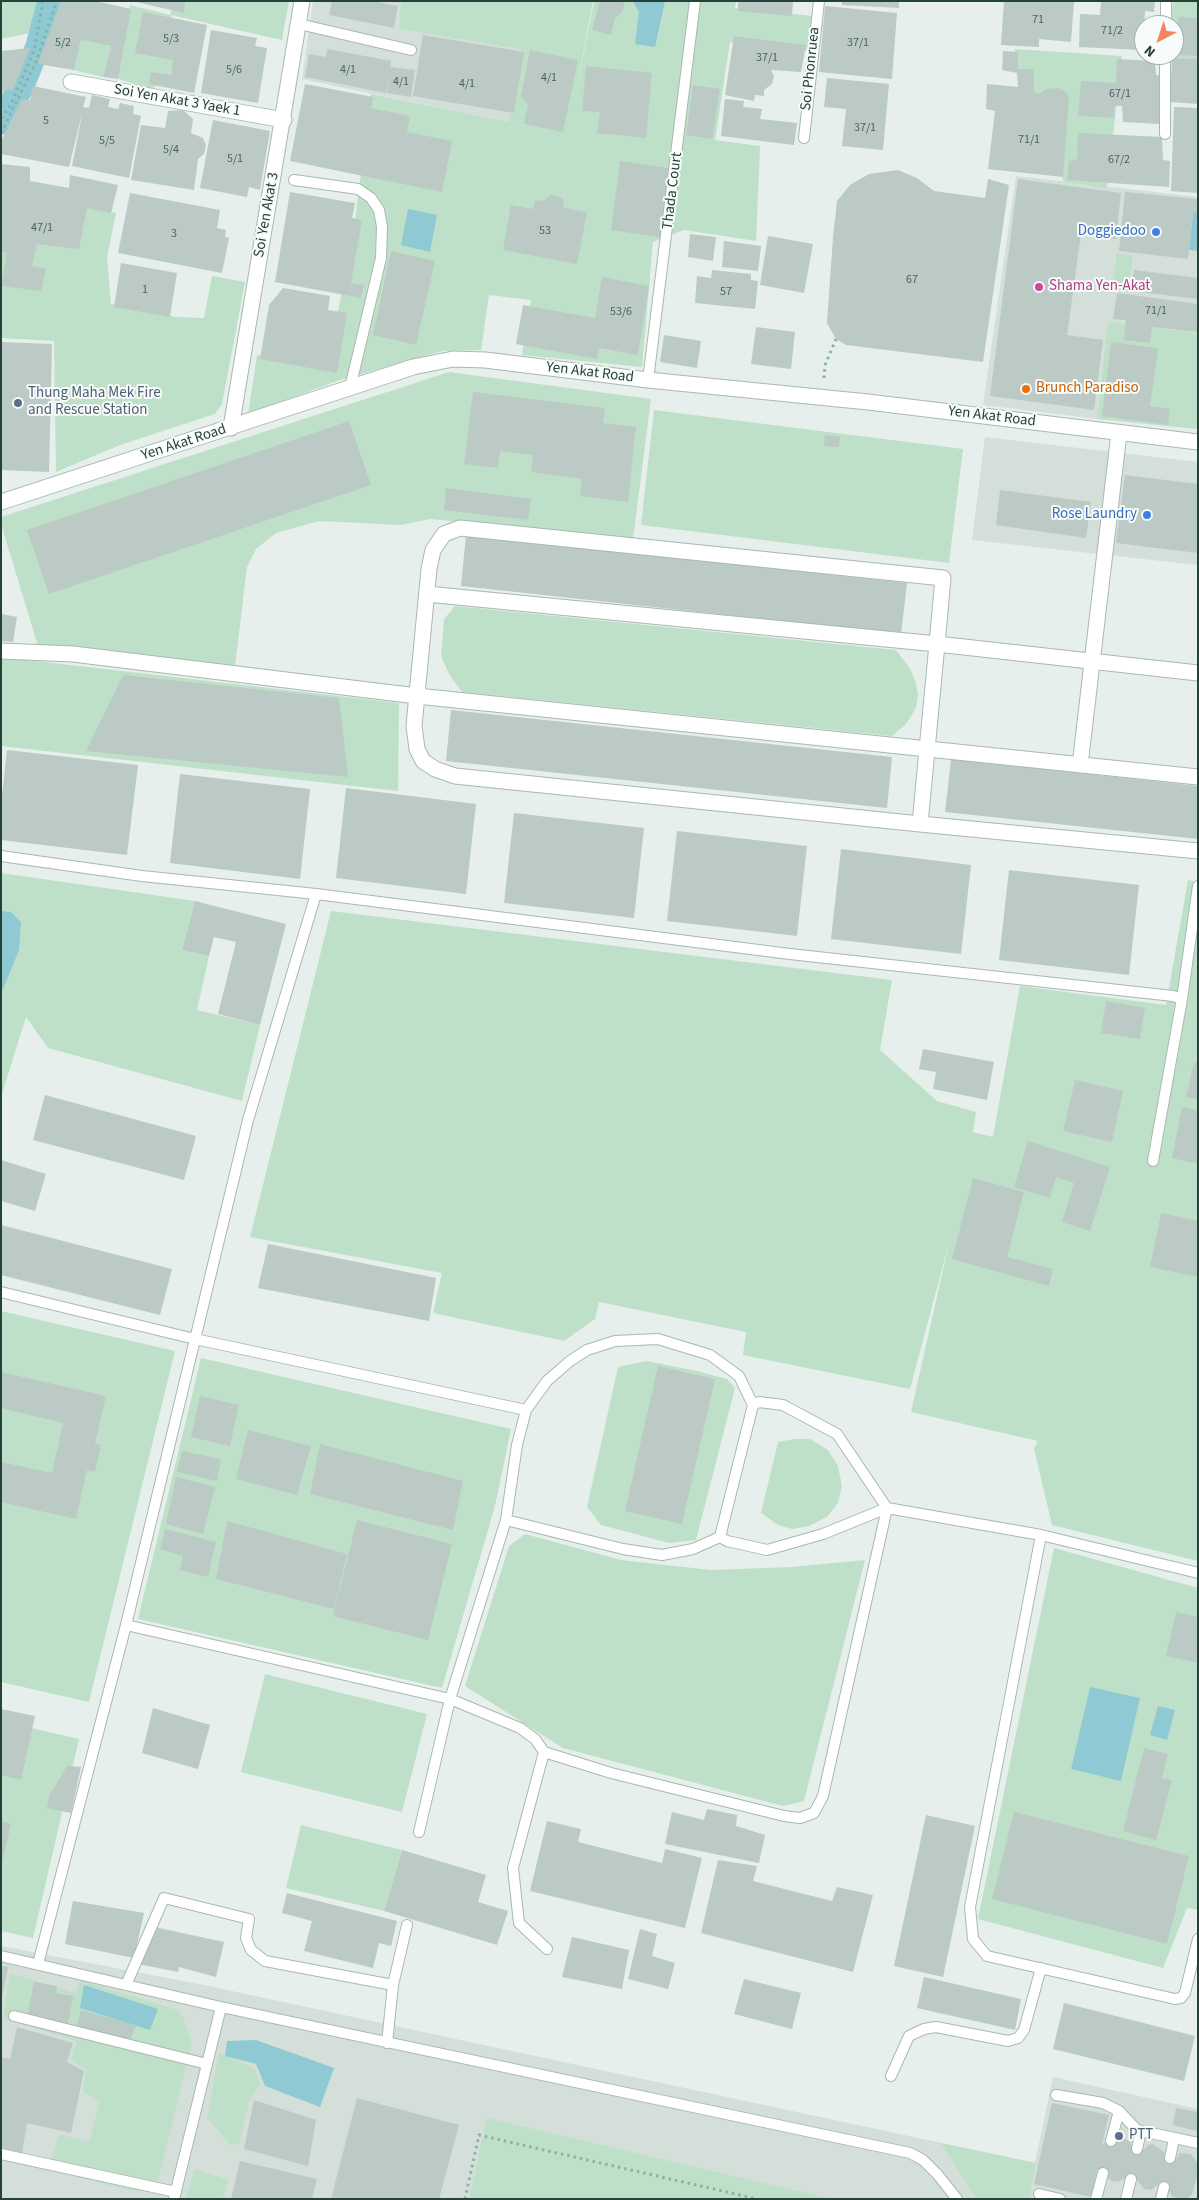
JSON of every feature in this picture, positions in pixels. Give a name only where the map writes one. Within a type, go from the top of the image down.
[{"type":"street","name":"Soi Yen Akat 3","points":[[231,428],[284,120],[302,1]]},
{"type":"street","name":"Soi Yen Akat 3 Yaek 1","points":[[71,82],[284,120]]},
{"type":"street","name":"Yen Akat Road","points":[[1,502],[413,367],[453,359],[485,360],[648,380],[821,397],[1198,442]]},
{"type":"street","points":[[1080,764],[1119,433]]},
{"type":"street","points":[[920,824],[943,578],[460,528],[444,534],[434,550],[427,594],[414,726],[416,749],[423,761],[435,769],[455,776],[920,824],[1198,851]]},
{"type":"street","points":[[427,594],[937,644],[1198,673]]},
{"type":"street","points":[[1,651],[73,654],[417,696],[1198,777]]},
{"type":"lane","name":"Thada Court","points":[[648,380],[695,1]]},
{"type":"lane","name":"Soi Phonruea","points":[[804,138],[819,1]]},
{"type":"lane","points":[[1166,1],[1166,15]]},
{"type":"lane","points":[[299,24],[411,50]]},
{"type":"lane","points":[[1165,134],[1166,65]]},
{"type":"lane","points":[[294,180],[358,189],[371,198],[379,210],[382,227],[381,258],[350,388]]},
{"type":"lane","points":[[1,856],[142,876],[316,894],[790,954],[1173,996],[1182,999]]},
{"type":"lane","points":[[1153,1161],[1182,999],[1198,886]]},
{"type":"lane","points":[[38,1964],[126,1625],[248,1120],[316,894]]},
{"type":"lane","points":[[1,1292],[195,1339],[526,1410]]},
{"type":"lane","points":[[419,1832],[450,1699],[506,1520],[517,1445],[526,1410],[547,1381],[570,1361],[587,1350],[615,1341],[658,1339],[710,1355],[739,1376],[753,1405],[720,1537]]},
{"type":"lane","points":[[126,1625],[450,1699],[520,1728],[535,1739],[544,1752],[611,1773],[784,1816],[800,1818],[814,1814],[823,1796],[887,1508],[837,1434],[783,1405],[759,1402],[753,1405]]},
{"type":"lane","points":[[720,1537],[726,1541],[767,1550],[823,1534],[887,1508],[1041,1535],[1198,1573]]},
{"type":"lane","points":[[506,1520],[624,1549],[662,1555],[693,1549],[720,1537]]},
{"type":"lane","points":[[1041,1535],[970,1907],[972,1939],[987,1956],[1175,1999],[1181,1998],[1185,1994],[1198,1939]]},
{"type":"lane","points":[[544,1752],[513,1868],[519,1922],[547,1949]]},
{"type":"lane","points":[[126,1985],[164,1898],[249,1919],[246,1938],[251,1950],[265,1961],[393,1985]]},
{"type":"lane","points":[[387,2043],[393,1985],[407,1925]]},
{"type":"lane","points":[[1,1956],[220,2008],[910,2153],[922,2160],[938,2175],[957,2199]]},
{"type":"lane","points":[[891,2076],[909,2036],[924,2029],[936,2027],[1008,2041],[1018,2038],[1024,2030],[1041,1968]]},
{"type":"lane","points":[[1,2154],[175,2196],[220,2008]]},
{"type":"lane","points":[[14,2016],[207,2064]]},
{"type":"lane","points":[[1056,2095],[1103,2103],[1119,2111],[1127,2122],[1141,2131],[1198,2143]]},
{"type":"lane","points":[[1111,2141],[1119,2111]]},
{"type":"lane","points":[[1137,2149],[1141,2131]]},
{"type":"lane","points":[[1170,2158],[1174,2138]]},
{"type":"lane","points":[[1096,2199],[1103,2173]]},
{"type":"lane","points":[[1126,2199],[1131,2179]]},
{"type":"lane","points":[[1161,2199],[1164,2187]]},
{"type":"lane","points":[[1039,2194],[1060,2199]]},
{"type":"path","points":[[1,118],[10,106],[34,51],[43,1]]},
{"type":"path","points":[[1,133],[36,62],[57,1]]},
{"type":"path","points":[[821,397],[825,365],[836,339]]},
{"type":"path","points":[[465,2199],[479,2135],[757,2199]]},
{"type":"shaded area","points":[[313,1],[395,1],[584,40],[569,135],[302,79]]},
{"type":"shaded area","points":[[1016,176],[1198,197],[1198,350],[1107,336],[1097,419],[983,405]]},
{"type":"shaded area","points":[[985,437],[1198,462],[1198,565],[972,540]]},
{"type":"shaded area","points":[[1,1946],[204,1985],[1035,2163],[1053,2077],[1198,2109],[1198,2199],[1,2199]]},
{"type":"green space","points":[[1,1],[40,1],[35,32],[1,39]]},
{"type":"green space","points":[[174,1],[289,1],[282,40],[171,15],[178,62],[169,78],[151,89],[118,79],[130,5],[170,15]]},
{"type":"green space","points":[[395,1],[593,1],[575,98],[594,1],[736,1],[735,8],[813,16],[808,51],[730,42],[715,140],[760,146],[756,241],[684,230],[653,242],[642,367],[522,355],[531,300],[489,295],[481,350],[442,351],[337,381],[248,414],[257,355],[328,363],[354,229],[371,94],[509,122],[521,49],[399,29],[401,3]]},
{"type":"green space","points":[[1173,1],[1198,1],[1198,60],[1184,59],[1184,15],[1172,15]]},
{"type":"green space","points":[[81,40],[111,46],[103,77],[74,70]]},
{"type":"green space","points":[[1015,49],[1122,56],[1107,188],[1064,182],[1022,75],[1013,69]]},
{"type":"green space","points":[[17,87],[14,93],[1,114],[1,88]]},
{"type":"green space","points":[[83,206],[116,213],[107,257],[111,304],[176,317],[204,318],[212,276],[245,282],[222,404],[215,414],[120,445],[56,472],[54,341],[1,338],[1,242]]},
{"type":"green space","points":[[1117,253],[1133,255],[1128,291],[1112,289]]},
{"type":"green space","points":[[1108,322],[1198,333],[1197,429],[1097,419]]},
{"type":"green space","points":[[449,372],[651,399],[633,539],[430,519],[401,525],[319,521],[276,533],[256,549],[247,567],[235,666],[38,646],[1,524],[1,517]]},
{"type":"green space","points":[[654,410],[963,449],[949,563],[641,525]]},
{"type":"green space","points":[[455,606],[896,650],[909,667],[915,680],[918,694],[916,708],[906,724],[892,736],[462,692],[449,674],[441,656],[444,619]]},
{"type":"green space","points":[[1,657],[399,703],[398,791],[1,746]]},
{"type":"green space","points":[[1,873],[195,901],[182,950],[209,956],[197,1010],[260,1025],[242,1101],[48,1048],[26,1017],[1,1097]]},
{"type":"green space","points":[[1188,880],[1198,882],[1198,1561],[1052,1525],[1034,1449],[1038,1441],[911,1412],[949,1243],[910,1389],[743,1355],[746,1332],[599,1302],[595,1319],[564,1341],[433,1313],[442,1273],[250,1237],[331,911],[892,980],[880,1050],[937,1101],[976,1112],[973,1132],[993,1137],[1020,986],[1166,1005]]},
{"type":"green space","points":[[1,1311],[175,1351],[89,1702],[1,1682]]},
{"type":"green space","points":[[201,1358],[511,1429],[495,1506],[442,1688],[138,1619]]},
{"type":"green space","points":[[647,1361],[727,1379],[735,1388],[696,1540],[669,1543],[601,1525],[587,1507],[618,1367]]},
{"type":"green space","points":[[810,1439],[828,1450],[838,1466],[842,1486],[838,1503],[827,1517],[809,1526],[792,1529],[778,1525],[761,1513],[778,1442]]},
{"type":"green space","points":[[525,1534],[621,1560],[711,1570],[792,1567],[865,1560],[804,1801],[783,1806],[563,1748],[465,1686],[509,1546]]},
{"type":"green space","points":[[1054,1548],[1198,1588],[1198,1910],[1187,1908],[1163,1968],[978,1919]]},
{"type":"green space","points":[[265,1674],[427,1714],[402,1812],[241,1772]]},
{"type":"green space","points":[[1,1721],[79,1739],[33,1938],[1,1931]]},
{"type":"green space","points":[[301,1825],[402,1850],[384,1911],[286,1888]]},
{"type":"green space","points":[[10,1973],[76,1993],[80,1980],[177,2010],[184,2019],[192,2043],[158,2181],[148,2189],[132,2191],[48,2169],[59,2134],[89,2142],[99,2103],[83,2091],[86,2069],[71,2061],[76,2041],[3,2018]]},
{"type":"green space","points":[[219,2053],[254,2068],[260,2083],[249,2103],[239,2145],[230,2144],[207,2118]]},
{"type":"green space","points":[[487,2118],[832,2199],[469,2199]]},
{"type":"green space","points":[[941,2143],[1036,2163],[1029,2199],[976,2199]]},
{"type":"green space","points":[[195,2169],[228,2180],[223,2199],[185,2199]]},
{"type":"water","points":[[633,1],[665,1],[655,47],[635,44],[639,12]]},
{"type":"water","points":[[408,209],[437,215],[430,252],[401,245]]},
{"type":"water","points":[[1193,212],[1198,213],[1198,251],[1189,250]]},
{"type":"water","points":[[1,911],[11,912],[21,922],[19,950],[1,994]]},
{"type":"water","points":[[1090,1687],[1140,1698],[1121,1781],[1071,1769]]},
{"type":"water","points":[[1158,1706],[1175,1710],[1167,1740],[1150,1735]]},
{"type":"water","points":[[84,1985],[158,2009],[150,2030],[80,2008]]},
{"type":"water","points":[[256,2040],[334,2068],[320,2107],[265,2086],[256,2064],[225,2056],[227,2041]]},
{"type":"building","points":[[61,1],[95,1],[131,9],[118,79],[103,77],[111,46],[81,40],[74,70],[38,64]]},
{"type":"building","points":[[132,1],[185,1],[184,13]]},
{"type":"building","points":[[332,1],[373,1],[398,6],[394,28],[329,15]]},
{"type":"building","points":[[600,1],[625,1],[622,12],[615,18],[611,35],[592,30]]},
{"type":"building","points":[[738,1],[793,1],[792,16],[738,11]]},
{"type":"building","points":[[842,1],[899,1],[899,8],[842,5]]},
{"type":"building","points":[[1004,1],[1074,1],[1071,42],[1039,39],[1039,47],[1001,45]]},
{"type":"building","points":[[1101,1],[1155,1],[1154,12],[1145,11],[1145,15],[1134,15],[1134,50],[1079,47],[1080,14],[1100,15]]},
{"type":"building","points":[[825,6],[897,13],[892,79],[819,72]]},
{"type":"building","points":[[143,12],[207,25],[194,93],[149,84],[151,72],[171,75],[173,60],[135,53]]},
{"type":"building","points":[[1184,17],[1198,18],[1198,56],[1184,55]]},
{"type":"building","points":[[211,30],[257,38],[255,46],[267,48],[258,103],[201,93]]},
{"type":"building","points":[[423,35],[524,52],[514,113],[413,96]]},
{"type":"building","points":[[734,36],[806,45],[801,72],[771,70],[774,76],[772,84],[764,90],[764,96],[755,95],[754,101],[725,95]]},
{"type":"building","points":[[30,48],[13,90],[1,91],[1,51]]},
{"type":"building","points":[[327,49],[391,61],[390,67],[415,70],[411,97],[387,93],[390,73],[386,93],[305,77],[309,54],[326,57]]},
{"type":"building","points":[[530,50],[578,60],[563,132],[524,124],[528,105],[521,96]]},
{"type":"building","points":[[1003,51],[1018,52],[1018,69],[1034,69],[1034,92],[1040,94],[1046,89],[1058,88],[1066,92],[1069,99],[1063,177],[988,169],[995,111],[986,109],[987,84],[1018,87],[1017,73],[1002,70]]},
{"type":"building","points":[[1184,58],[1198,59],[1198,104],[1170,102],[1172,65],[1184,65]]},
{"type":"building","points":[[1117,59],[1134,60],[1134,65],[1155,65],[1156,75],[1162,76],[1159,124],[1123,122],[1122,106],[1115,106],[1114,118],[1078,116],[1081,81],[1116,83]]},
{"type":"building","points":[[586,66],[652,73],[646,138],[597,133],[600,112],[582,111]]},
{"type":"building","points":[[827,78],[889,84],[883,150],[842,146],[846,109],[824,107]]},
{"type":"building","points":[[305,84],[373,97],[371,108],[410,116],[407,132],[452,141],[442,192],[290,161]]},
{"type":"building","points":[[693,85],[720,89],[712,139],[686,135]]},
{"type":"building","points":[[33,86],[86,97],[83,107],[89,108],[92,95],[110,99],[108,107],[118,109],[120,103],[134,106],[133,114],[141,116],[129,178],[72,166],[83,110],[69,167],[1,154],[1,141],[22,99],[30,100]]},
{"type":"building","points":[[725,99],[744,101],[743,107],[762,109],[760,119],[797,123],[794,145],[721,136]]},
{"type":"building","points":[[1174,107],[1198,108],[1198,193],[1171,191]]},
{"type":"building","points":[[183,110],[193,119],[191,133],[203,138],[206,145],[204,154],[198,159],[194,190],[131,180],[141,125],[165,128],[168,111]]},
{"type":"building","points":[[213,120],[270,131],[260,190],[249,187],[247,197],[200,188]]},
{"type":"building","points":[[1078,133],[1162,137],[1163,160],[1170,161],[1169,187],[1067,180],[1069,161],[1077,159]]},
{"type":"building","points":[[620,161],[668,168],[660,237],[611,230]]},
{"type":"building","points":[[1,164],[30,167],[30,181],[69,188],[70,175],[118,185],[111,213],[87,208],[79,249],[37,244],[32,266],[46,269],[41,291],[1,286],[7,253],[1,252]]},
{"type":"building","points":[[898,170],[917,178],[934,191],[985,198],[988,179],[1009,185],[983,362],[846,345],[836,339],[827,323],[837,201],[850,185],[869,174]]},
{"type":"building","name":"Shama Yen-Akat","points":[[1018,179],[1121,193],[1116,239],[1081,234],[1067,335],[1103,340],[1094,410],[990,396]]},
{"type":"building","points":[[290,192],[355,203],[352,218],[362,220],[351,283],[364,285],[361,298],[275,282]]},
{"type":"building","name":"Doggiedoo","points":[[1125,192],[1198,199],[1198,213],[1193,212],[1188,259],[1119,251]]},
{"type":"building","points":[[130,193],[220,210],[217,228],[226,230],[225,237],[229,238],[222,273],[118,253]]},
{"type":"building","points":[[550,195],[563,198],[564,208],[587,212],[577,264],[503,250],[511,205],[533,209],[535,200],[544,201]]},
{"type":"building","points":[[690,234],[716,237],[713,261],[688,257]]},
{"type":"building","points":[[768,236],[813,244],[804,293],[760,285]]},
{"type":"building","points":[[724,241],[761,246],[758,271],[722,267]]},
{"type":"building","points":[[391,251],[435,261],[416,345],[373,335]]},
{"type":"building","points":[[121,263],[177,273],[170,317],[114,307]]},
{"type":"building","points":[[712,270],[751,274],[751,280],[758,281],[755,309],[695,303],[697,276],[711,278]]},
{"type":"building","points":[[1134,270],[1198,278],[1198,299],[1131,291]]},
{"type":"building","points":[[602,277],[649,286],[638,355],[599,348],[597,359],[516,344],[523,305],[595,318]]},
{"type":"building","points":[[283,288],[330,296],[328,310],[347,313],[337,373],[260,359],[269,305]]},
{"type":"building","points":[[1117,293],[1198,304],[1198,332],[1152,327],[1150,343],[1124,340],[1126,320],[1113,319]]},
{"type":"building","points":[[756,327],[795,332],[791,369],[751,364]]},
{"type":"building","points":[[664,335],[701,341],[697,368],[660,362]]},
{"type":"building","points":[[1,342],[52,344],[49,472],[1,470]]},
{"type":"building","points":[[1111,342],[1158,348],[1150,406],[1170,409],[1168,425],[1102,416]]},
{"type":"building","points":[[473,392],[605,408],[603,423],[636,427],[628,502],[580,496],[582,479],[531,472],[533,455],[500,451],[498,468],[464,464]]},
{"type":"building","points":[[349,421],[371,485],[49,594],[27,530]]},
{"type":"building","points":[[825,435],[840,437],[839,447],[824,446]]},
{"type":"building","points":[[1125,475],[1198,484],[1198,553],[1116,543]]},
{"type":"building","points":[[446,488],[531,499],[528,520],[444,510]]},
{"type":"building","points":[[1000,490],[1091,502],[1086,538],[996,525]]},
{"type":"building","points":[[466,535],[907,583],[901,634],[461,586]]},
{"type":"building","points":[[1,614],[17,617],[13,642],[1,641]]},
{"type":"building","points":[[123,675],[339,698],[348,777],[86,751]]},
{"type":"building","points":[[451,710],[892,757],[887,808],[446,761]]},
{"type":"building","points":[[7,750],[138,765],[127,855],[1,840],[1,805]]},
{"type":"building","points":[[951,759],[1198,786],[1198,839],[945,812]]},
{"type":"building","points":[[180,774],[310,789],[300,879],[170,863]]},
{"type":"building","points":[[346,788],[476,804],[466,894],[336,878]]},
{"type":"building","points":[[514,813],[644,828],[634,918],[504,903]]},
{"type":"building","points":[[677,831],[807,846],[797,936],[667,921]]},
{"type":"building","points":[[841,849],[971,865],[961,954],[831,939]]},
{"type":"building","points":[[1009,870],[1139,885],[1129,975],[999,960]]},
{"type":"building","points":[[195,901],[286,924],[260,1025],[218,1014],[236,942],[214,937],[209,956],[182,950]]},
{"type":"building","points":[[1106,1001],[1145,1008],[1140,1039],[1101,1033]]},
{"type":"building","points":[[923,1049],[994,1062],[987,1100],[933,1089],[936,1072],[919,1069]]},
{"type":"building","points":[[1194,1063],[1198,1063],[1198,1100],[1186,1097]]},
{"type":"building","points":[[1075,1080],[1123,1091],[1112,1142],[1063,1131]]},
{"type":"building","points":[[45,1095],[196,1136],[184,1180],[33,1140]]},
{"type":"building","points":[[1182,1107],[1198,1110],[1198,1164],[1172,1158]]},
{"type":"building","points":[[1028,1141],[1110,1167],[1090,1231],[1062,1222],[1074,1183],[1056,1177],[1050,1198],[1014,1187]]},
{"type":"building","points":[[1,1160],[46,1174],[35,1211],[1,1201]]},
{"type":"building","points":[[973,1178],[1024,1192],[1007,1257],[1053,1269],[1049,1286],[952,1259]]},
{"type":"building","points":[[1161,1213],[1198,1221],[1198,1277],[1150,1267]]},
{"type":"building","points":[[1,1225],[172,1269],[160,1315],[1,1275]]},
{"type":"building","points":[[268,1244],[436,1278],[429,1321],[258,1288]]},
{"type":"building","points":[[658,1366],[715,1379],[682,1524],[625,1511]]},
{"type":"building","points":[[1,1372],[106,1396],[95,1444],[101,1445],[95,1472],[87,1470],[76,1519],[1,1502],[1,1462],[52,1473],[63,1423],[1,1408]]},
{"type":"building","points":[[200,1396],[239,1405],[230,1446],[191,1437]]},
{"type":"building","points":[[248,1430],[311,1446],[297,1495],[236,1479]]},
{"type":"building","points":[[320,1444],[463,1481],[453,1530],[310,1494]]},
{"type":"building","points":[[182,1451],[221,1459],[217,1481],[177,1472]]},
{"type":"building","points":[[176,1477],[215,1487],[203,1534],[166,1524]]},
{"type":"building","points":[[357,1520],[452,1544],[428,1640],[333,1616]]},
{"type":"building","points":[[227,1521],[347,1554],[334,1609],[216,1579]]},
{"type":"building","points":[[165,1529],[216,1542],[208,1577],[180,1570],[183,1556],[160,1549]]},
{"type":"building","points":[[1176,1612],[1198,1617],[1198,1663],[1166,1656]]},
{"type":"building","points":[[153,1708],[210,1725],[198,1769],[142,1753]]},
{"type":"building","points":[[1,1709],[35,1716],[21,1780],[1,1775]]},
{"type":"building","points":[[1144,1748],[1168,1754],[1162,1778],[1172,1780],[1156,1840],[1123,1831]]},
{"type":"building","points":[[67,1766],[81,1767],[71,1813],[47,1808],[49,1796]]},
{"type":"building","points":[[707,1809],[737,1815],[736,1826],[765,1835],[759,1863],[665,1844],[672,1812],[704,1820]]},
{"type":"building","points":[[1014,1812],[1189,1856],[1167,1944],[992,1899]]},
{"type":"building","points":[[926,1815],[975,1826],[943,1977],[894,1966]]},
{"type":"building","points":[[1,1821],[11,1824],[2,1862],[1,1862]]},
{"type":"building","points":[[547,1821],[581,1829],[578,1842],[662,1863],[665,1849],[702,1858],[685,1928],[530,1891]]},
{"type":"building","points":[[402,1850],[486,1875],[478,1902],[508,1911],[497,1945],[384,1911]]},
{"type":"building","points":[[718,1860],[757,1866],[753,1881],[832,1901],[837,1887],[873,1895],[853,1972],[701,1933]]},
{"type":"building","points":[[287,1893],[397,1921],[391,1946],[379,1943],[373,1968],[304,1951],[312,1921],[282,1913]]},
{"type":"building","points":[[73,1901],[144,1913],[134,1958],[65,1944]]},
{"type":"building","points":[[145,1925],[224,1942],[216,1977],[179,1967],[178,1972],[138,1964]]},
{"type":"building","points":[[640,1929],[657,1934],[652,1956],[675,1963],[668,1989],[628,1979]]},
{"type":"building","points":[[572,1937],[629,1950],[622,1989],[562,1977]]},
{"type":"building","points":[[1,1966],[8,1967],[2,1998],[1,1998]]},
{"type":"building","points":[[924,1977],[1021,1999],[1015,2030],[917,2008]]},
{"type":"building","points":[[744,1979],[801,1993],[792,2029],[734,2014]]},
{"type":"building","points":[[34,1982],[57,1986],[56,1993],[73,1996],[68,2025],[27,2018]]},
{"type":"building","points":[[1064,2003],[1195,2036],[1184,2081],[1053,2049]]},
{"type":"building","points":[[81,2010],[136,2025],[130,2040],[76,2028]]},
{"type":"building","points":[[17,2027],[73,2043],[67,2062],[84,2071],[71,2133],[27,2123],[22,2153],[1,2148],[1,2057],[10,2059]]},
{"type":"building","points":[[357,2098],[459,2125],[439,2199],[331,2199]]},
{"type":"building","points":[[254,2100],[316,2120],[308,2166],[244,2149]]},
{"type":"building","points":[[1052,2103],[1109,2115],[1102,2144],[1120,2137],[1129,2141],[1133,2148],[1144,2150],[1148,2145],[1153,2144],[1164,2152],[1165,2158],[1176,2160],[1180,2153],[1191,2154],[1198,2164],[1198,2173],[1192,2194],[1188,2198],[1177,2198],[1172,2196],[1167,2187],[1158,2185],[1151,2190],[1144,2189],[1137,2180],[1126,2178],[1118,2182],[1112,2181],[1097,2170],[1091,2197],[1034,2184]]},
{"type":"building","points":[[1176,2108],[1198,2112],[1197,2131],[1173,2125]]},
{"type":"building","points":[[240,2161],[317,2179],[312,2199],[231,2199]]},
{"type":"waterway","points":[[1,122],[21,88],[38,46],[50,1]]},
{"type":"place","name":"Doggiedoo","points":[[1156,232]]},
{"type":"place","name":"Shama Yen-Akat","points":[[1039,287]]},
{"type":"place","name":"Brunch Paradiso","points":[[1026,389]]},
{"type":"place","name":"Thung Maha Mek Fire and Rescue Station","points":[[18,403]]},
{"type":"place","name":"Rose Laundry","points":[[1147,515]]},
{"type":"place","name":"PTT","points":[[1119,2136]]}]
